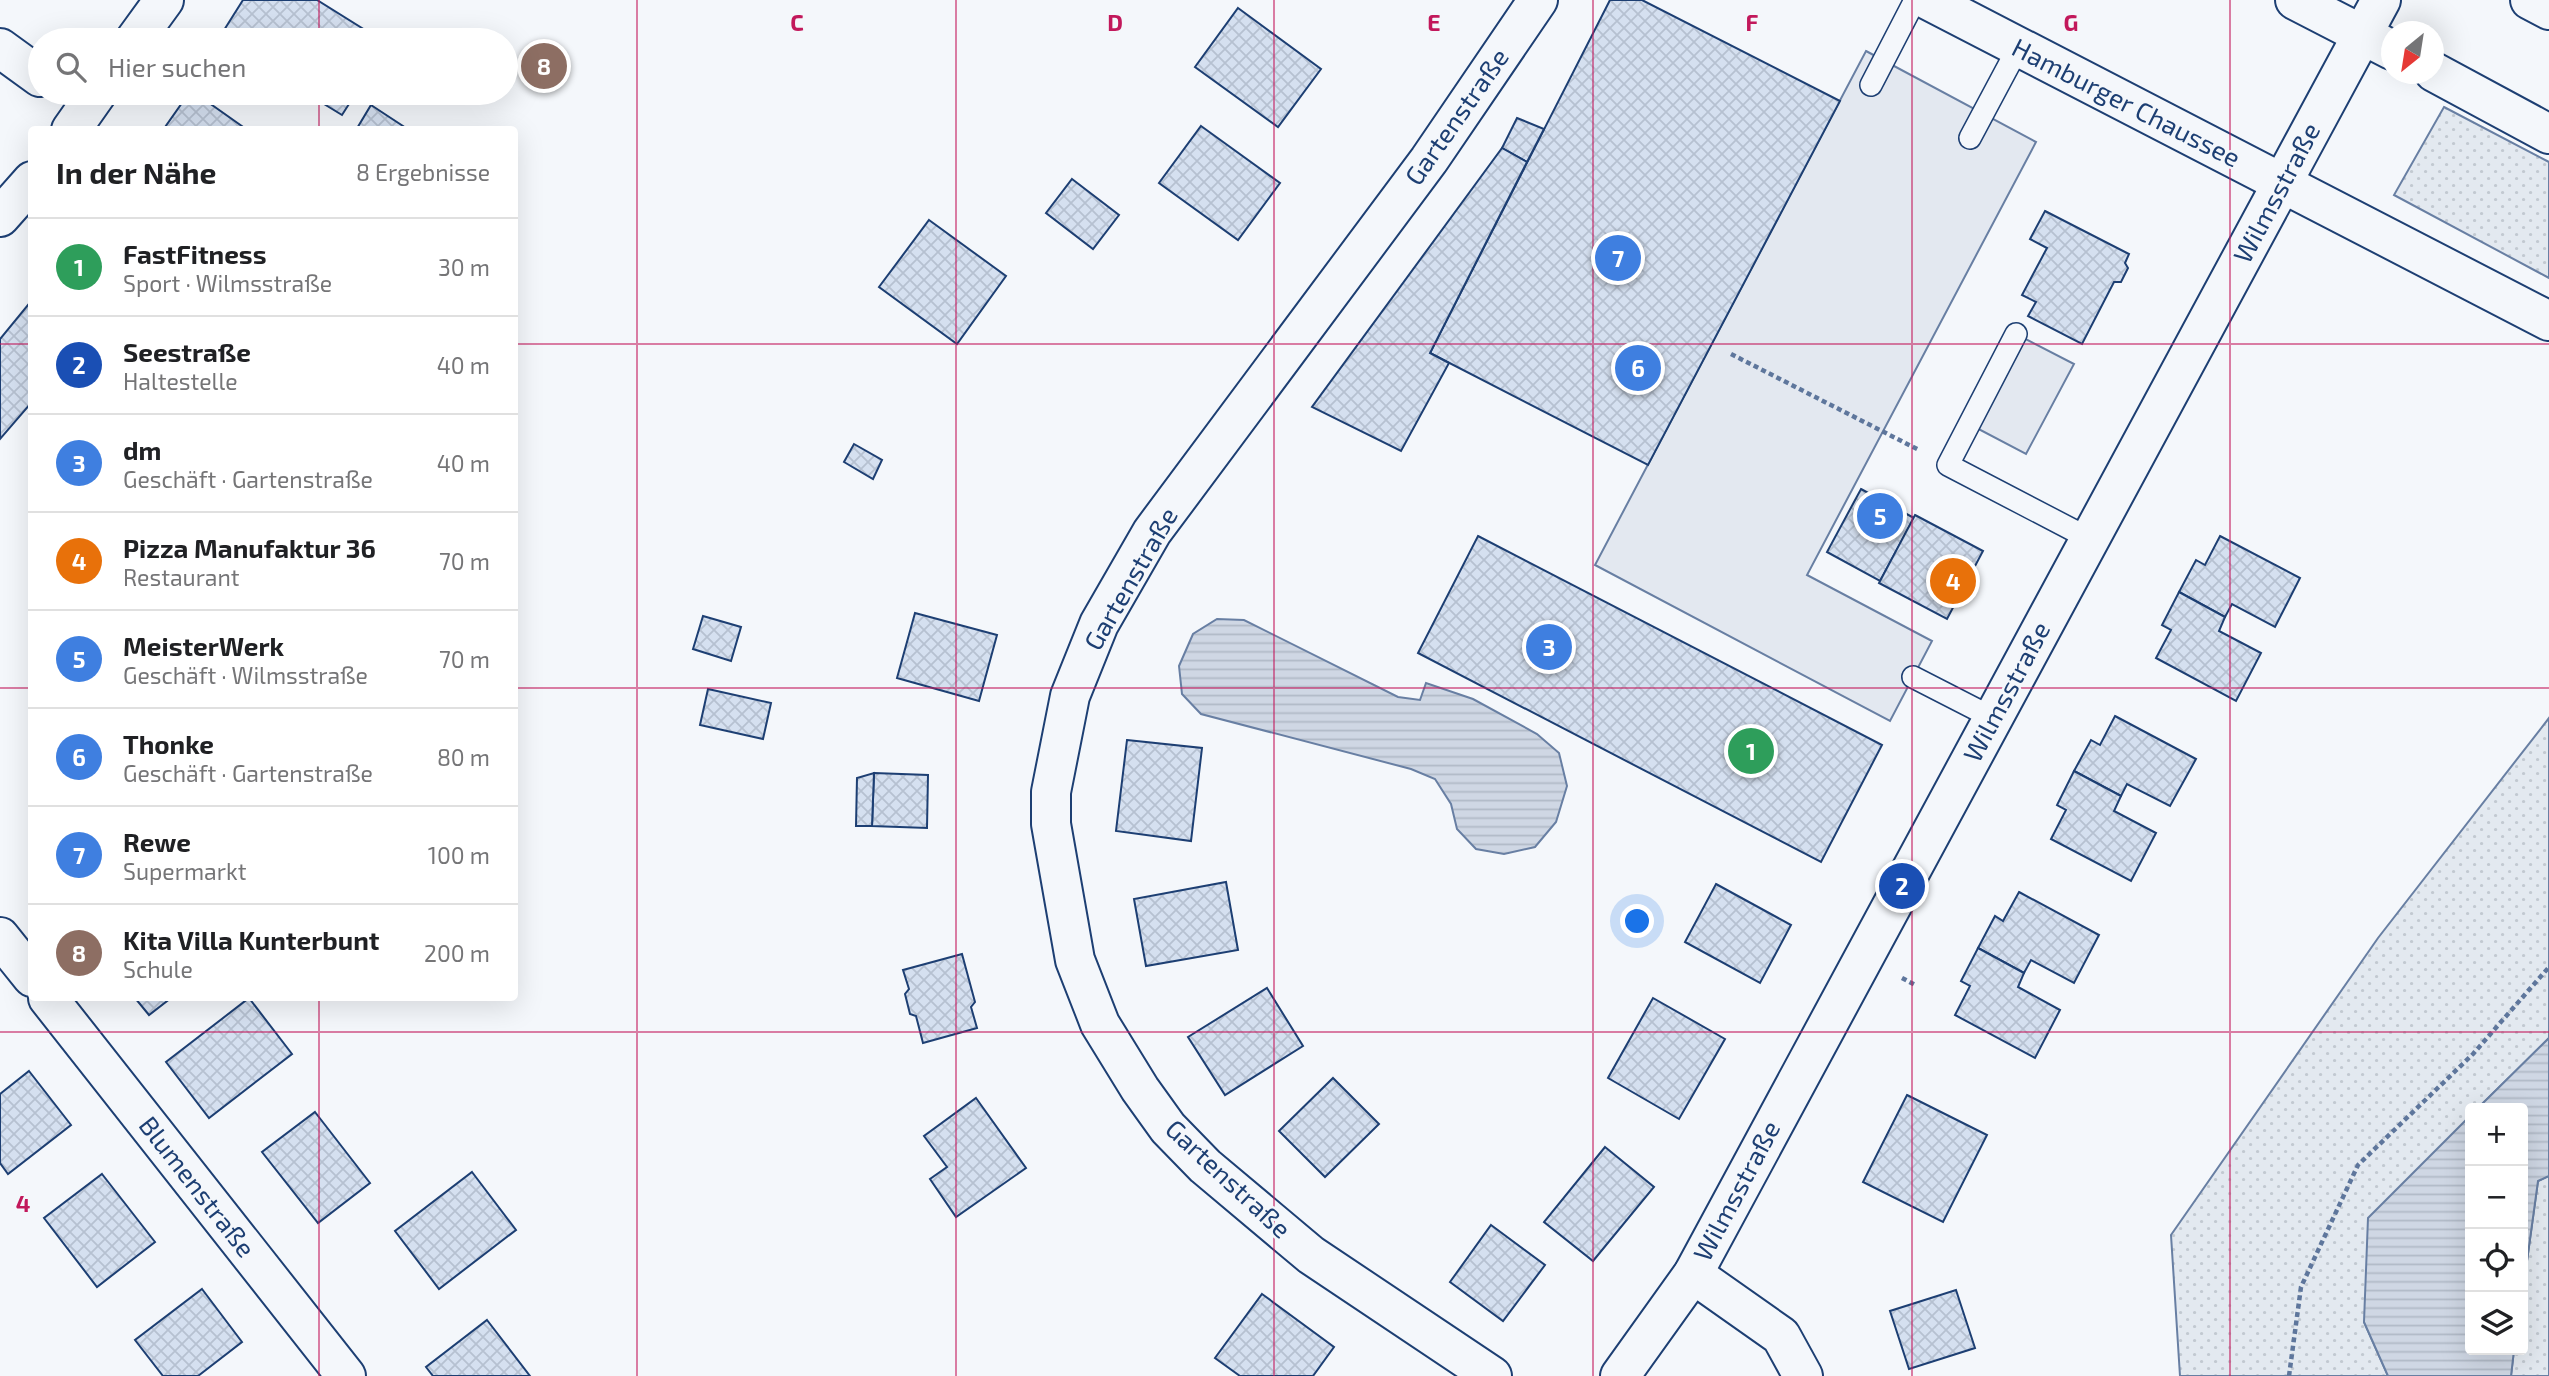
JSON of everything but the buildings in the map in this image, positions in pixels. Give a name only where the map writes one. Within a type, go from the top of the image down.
[{"type":"main road","points":[[144,28],[164,0]]},
{"type":"main road","name":"Gartenstraße","points":[[1492,1376],[1311,1255],[1205,1166],[1168,1128],[1100,1024],[1074,960],[1051,824],[1051,792],[1070,696],[1099,624],[1152,532],[1429,160],[1538,0]]},
{"type":"main road","name":"Hamburger Chaussee","points":[[1928,0],[2549,321]]},
{"type":"main road","points":[[2295,0],[2377,42]]},
{"type":"main road","name":"Wilmsstraße","points":[[1620,1376],[1693,1274],[2282,183],[2377,42],[2381,0]]},
{"type":"main road","points":[[2530,0],[2549,10]]},
{"type":"main road","points":[[0,48],[28,68]]},
{"type":"main road","points":[[2444,77],[2549,134]]},
{"type":"main road","points":[[0,217],[28,186]]},
{"type":"main road","points":[[0,937],[28,972]]},
{"type":"main road","name":"Blumenstraße","points":[[50,1001],[346,1376]]},
{"type":"main road","points":[[1693,1274],[1781,1336],[1803,1376]]},
{"type":"lane","points":[[1871,85],[1915,0]]},
{"type":"lane","points":[[1970,138],[2018,48]]},
{"type":"lane","points":[[2016,334],[1948,465],[2090,539]]},
{"type":"lane","points":[[1913,677],[1993,718]]},
{"type":"path","points":[[1731,354],[1948,465]]},
{"type":"path","points":[[2289,1376],[2301,1287],[2358,1165],[2473,1054],[2549,967]]},
{"type":"shaded area","points":[[1866,51],[2036,142],[1807,575],[1932,641],[1890,721],[1595,565]]},
{"type":"shaded area","points":[[2444,107],[2549,162],[2549,278],[2394,195]]},
{"type":"shaded area","points":[[2016,334],[2074,364],[2026,454],[1969,424]]},
{"type":"shaded area","points":[[1217,619],[1244,620],[1398,697],[1420,700],[1426,683],[1473,699],[1537,734],[1559,753],[1567,786],[1556,822],[1535,847],[1504,854],[1476,849],[1457,829],[1451,804],[1435,779],[1411,769],[1201,714],[1182,694],[1179,666],[1193,634]]},
{"type":"shaded area","points":[[2549,718],[2549,1038],[2483,1103],[2465,1103],[2465,1126],[2364,1322],[2388,1376],[2180,1376],[2171,1235],[2378,938]]},
{"type":"shaded area","points":[[2549,1038],[2549,1176],[2538,1181],[2528,1254],[2528,1103],[2483,1103]]},
{"type":"shaded area","points":[[2465,1121],[2465,1355],[2513,1355],[2511,1376],[2388,1376],[2364,1322],[2368,1218]]},
{"type":"shaded area","points":[[2549,1176],[2549,1376],[2511,1376],[2513,1355],[2528,1355],[2528,1254],[2538,1181]]},
{"type":"place","name":"Kita Villa Kunterbunt","points":[[544,66]]},
{"type":"place","name":"Rewe","points":[[1618,258]]},
{"type":"place","name":"Thonke","points":[[1638,368]]},
{"type":"place","name":"MeisterWerk","points":[[1880,516]]},
{"type":"place","name":"Pizza Manufaktur 36","points":[[1953,581]]},
{"type":"place","name":"dm","points":[[1549,647]]},
{"type":"place","name":"FastFitness","points":[[1751,751]]},
{"type":"place","name":"Seestraße","points":[[1902,886]]}]
